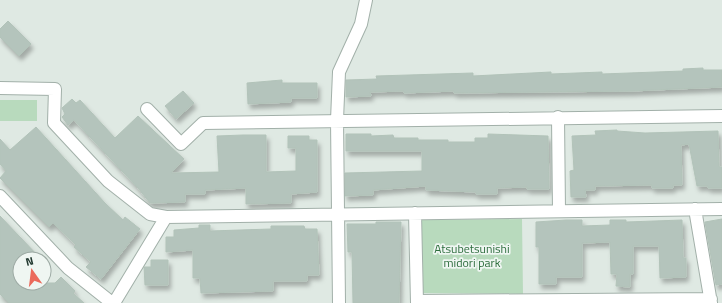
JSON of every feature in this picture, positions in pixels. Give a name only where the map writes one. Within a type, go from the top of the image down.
[{"type":"street","points":[[339,303],[337,120],[339,72],[361,24],[366,0]]},
{"type":"street","points":[[0,88],[55,89],[54,123],[108,181],[150,214],[166,217],[722,209]]},
{"type":"street","points":[[147,109],[181,144],[203,123],[558,117],[722,116]]},
{"type":"street","points":[[558,117],[559,211]]},
{"type":"street","points":[[0,196],[68,268],[113,303],[166,217]]},
{"type":"street","points":[[415,213],[417,302],[711,301],[695,210]]},
{"type":"green space","points":[[0,100],[37,100],[37,121],[0,121]]},
{"type":"green space","name":"Atsubetsunishi midori park","points":[[522,219],[523,294],[421,293],[421,220]]},
{"type":"building","points":[[8,21],[31,44],[19,56],[0,37],[0,29]]},
{"type":"building","points":[[703,68],[703,70],[722,70],[722,87],[632,91],[454,93],[454,91],[404,93],[404,91],[370,92],[371,96],[346,97],[346,80],[377,79],[376,76],[473,73],[473,76],[551,72],[551,74],[602,72],[602,74],[683,71],[683,69]]},
{"type":"building","points":[[282,80],[282,83],[317,83],[317,98],[291,98],[291,102],[248,104],[247,83]]},
{"type":"building","points":[[183,91],[194,103],[176,119],[165,106]]},
{"type":"building","points":[[72,99],[76,103],[80,100],[115,138],[138,116],[184,159],[171,173],[219,172],[217,136],[243,135],[266,135],[266,172],[296,171],[296,148],[288,148],[288,136],[309,136],[309,140],[317,140],[317,192],[291,194],[291,203],[246,204],[246,188],[205,190],[205,194],[185,194],[185,202],[150,203],[138,188],[74,120],[68,125],[62,117],[65,114],[62,108]]},
{"type":"building","points":[[36,127],[105,203],[123,220],[125,217],[140,229],[101,279],[86,267],[91,262],[74,247],[76,245],[53,223],[49,227],[0,178],[6,171],[0,164],[0,139],[10,150]]},
{"type":"building","points":[[617,130],[645,133],[718,131],[719,167],[722,167],[722,188],[697,186],[689,144],[681,145],[682,185],[673,185],[673,188],[652,188],[652,185],[595,186],[595,190],[585,190],[586,197],[571,197],[570,171],[574,170],[572,136],[596,135],[595,131]]},
{"type":"building","points":[[346,134],[371,134],[371,136],[393,135],[394,138],[448,140],[448,142],[475,142],[475,138],[488,138],[488,134],[548,136],[549,189],[527,189],[527,187],[497,188],[497,194],[476,194],[476,192],[426,190],[426,186],[373,190],[373,195],[345,196],[345,173],[422,171],[422,151],[346,151]]},
{"type":"building","points":[[0,216],[33,251],[12,251],[12,291],[52,291],[52,283],[55,283],[61,277],[75,291],[73,293],[84,303],[9,303],[0,294]]},
{"type":"building","points":[[722,219],[722,284],[716,285],[705,222]]},
{"type":"building","points":[[582,220],[582,226],[610,225],[610,220],[626,220],[626,222],[682,220],[683,258],[686,258],[686,277],[660,278],[659,246],[633,246],[633,274],[630,274],[630,287],[616,286],[617,274],[611,274],[610,242],[582,243],[582,277],[556,277],[556,284],[539,284],[539,247],[536,247],[536,222]]},
{"type":"building","points":[[376,222],[401,222],[399,303],[353,303],[352,252],[348,252],[347,224],[376,224]]},
{"type":"building","points":[[199,225],[210,225],[210,231],[271,229],[271,226],[304,226],[305,229],[317,229],[319,275],[307,275],[307,281],[273,281],[273,291],[201,293],[200,278],[193,278],[193,250],[166,252],[166,237],[174,237],[174,230],[199,228]]},
{"type":"building","points":[[151,260],[168,260],[168,285],[145,285],[144,267],[151,267]]}]
